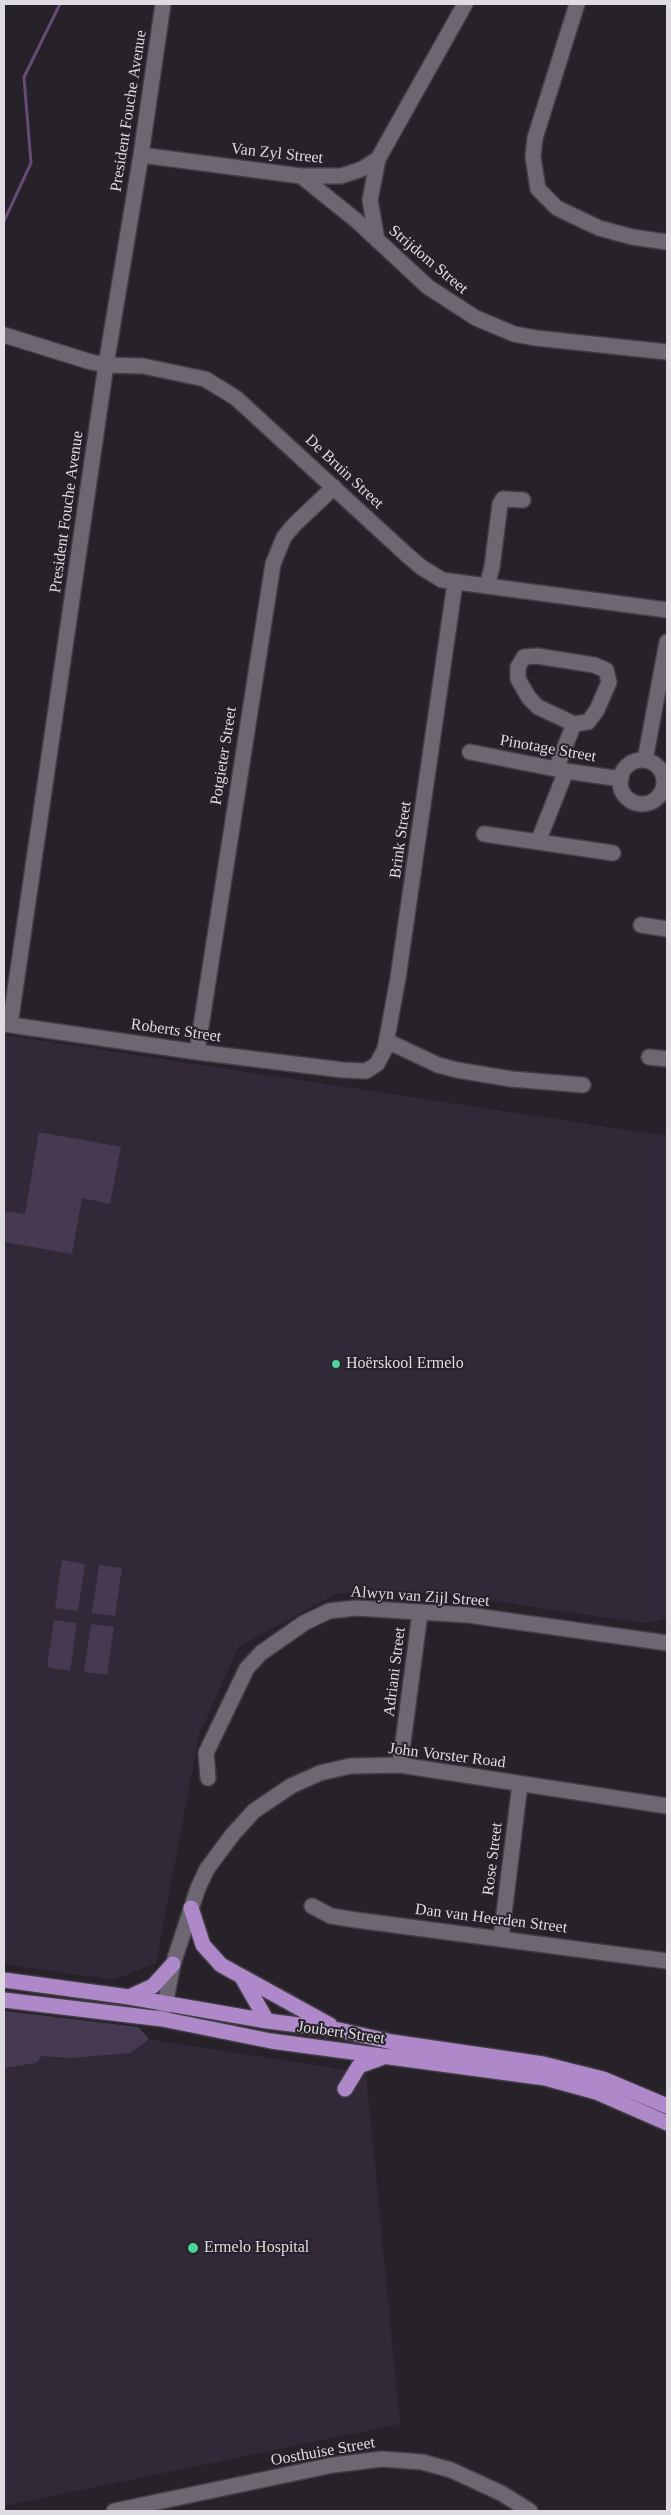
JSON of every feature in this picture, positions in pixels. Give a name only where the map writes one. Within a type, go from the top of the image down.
[{"type":"highway","points":[[191,1908],[198,1933],[209,1953],[221,1965],[243,1979],[339,2030]]},
{"type":"highway","points":[[129,1998],[153,1986],[173,1964]]},
{"type":"highway","points":[[243,1979],[267,2021]]},
{"type":"highway","name":"Joubert Street","points":[[4,1980],[267,2021],[339,2030],[392,2042],[564,2069],[603,2079],[667,2106]]},
{"type":"highway","name":"Joubert Street","points":[[4,2000],[162,2019],[271,2041],[569,2083],[620,2101],[667,2123]]},
{"type":"highway","points":[[344,2089],[359,2066],[385,2057]]},
{"type":"street","name":"President Fouche Avenue","points":[[7,1025],[106,365],[141,155],[163,4]]},
{"type":"street","points":[[378,240],[370,200],[378,159],[465,4]]},
{"type":"street","points":[[577,4],[535,138],[533,157],[538,189],[557,208],[599,228],[632,237],[667,242]]},
{"type":"street","name":"Van Zyl Street","points":[[141,155],[301,176],[342,176],[362,169],[378,159]]},
{"type":"street","name":"Strijdom Street","points":[[301,176],[378,240],[435,292],[456,307],[495,327],[536,338],[667,352]]},
{"type":"street","name":"De Bruin Street","points":[[6,336],[106,365],[143,366],[205,379],[236,398],[421,567],[442,580],[667,610]]},
{"type":"street","name":"Potgieter Street","points":[[197,1052],[273,564],[276,552],[294,525],[334,487]]},
{"type":"street","points":[[487,586],[492,567],[500,504],[503,499],[523,500]]},
{"type":"street","name":"Brink Street","points":[[343,1070],[358,1071],[371,1069],[383,1055],[387,1041],[404,939],[455,583]]},
{"type":"street","points":[[645,760],[667,642]]},
{"type":"street","points":[[537,656],[594,665],[606,670],[609,682],[597,710],[588,722],[574,724],[538,707],[528,698],[518,679],[518,667],[524,657],[537,656]]},
{"type":"street","points":[[538,842],[574,724]]},
{"type":"street","name":"Pinotage Street","points":[[470,752],[561,770],[621,778]]},
{"type":"street","points":[[645,760],[656,764],[661,770],[666,785],[657,798],[646,803],[638,803],[626,795],[622,789],[621,778],[625,769],[630,764],[645,760]]},
{"type":"street","points":[[484,834],[613,853]]},
{"type":"street","points":[[641,925],[667,929]]},
{"type":"street","name":"Roberts Street","points":[[7,1025],[197,1052],[343,1070]]},
{"type":"street","points":[[387,1041],[447,1068],[511,1078],[583,1085]]},
{"type":"street","points":[[649,1057],[667,1060]]},
{"type":"street","name":"Alwyn van Zijl Street","points":[[208,1778],[206,1753],[242,1677],[261,1653],[304,1623],[328,1611],[356,1608],[468,1616],[663,1639]]},
{"type":"street","name":"Adriani Street","points":[[400,1765],[420,1614]]},
{"type":"street","name":"John Vorster Road","points":[[162,2019],[173,1964],[191,1908],[207,1869],[219,1851],[254,1811],[291,1786],[320,1773],[350,1766],[400,1765],[667,1806]]},
{"type":"street","name":"Rose Street","points":[[501,1938],[520,1784]]},
{"type":"street","name":"Dan van Heerden Street","points":[[312,1906],[331,1916],[342,1918],[667,1961]]},
{"type":"street","name":"Oosthuise Street","points":[[114,2511],[333,2465],[382,2459],[422,2462],[451,2470],[502,2493],[530,2511]]},
{"type":"shaded area","name":"Hoërskool Ermelo","points":[[4,1035],[667,1136],[667,1619],[643,1623],[440,1593],[338,1593],[239,1646],[199,1735],[156,1963],[113,1980],[4,1964]]},
{"type":"shaded area","points":[[39,1132],[121,1147],[110,1204],[82,1198],[72,1254],[4,1242],[4,1211],[25,1214]]},
{"type":"shaded area","points":[[62,1560],[85,1564],[78,1611],[55,1608]]},
{"type":"shaded area","points":[[99,1565],[122,1568],[115,1616],[92,1613]]},
{"type":"shaded area","points":[[54,1620],[77,1623],[70,1671],[47,1667]]},
{"type":"shaded area","points":[[91,1624],[114,1627],[107,1675],[84,1672]]},
{"type":"shaded area","points":[[4,2011],[138,2027],[149,2039],[130,2053],[70,2058],[42,2056],[36,2063],[4,2068]]},
{"type":"shaded area","name":"Ermelo Hospital","points":[[4,2017],[366,2073],[400,2424],[4,2506]]},
{"type":"waterway","points":[[4,221],[31,163],[24,77],[60,4]]},
{"type":"place","name":"Hoërskool Ermelo","points":[[336,1364]]},
{"type":"place","name":"Ermelo Hospital","points":[[193,2248]]}]
